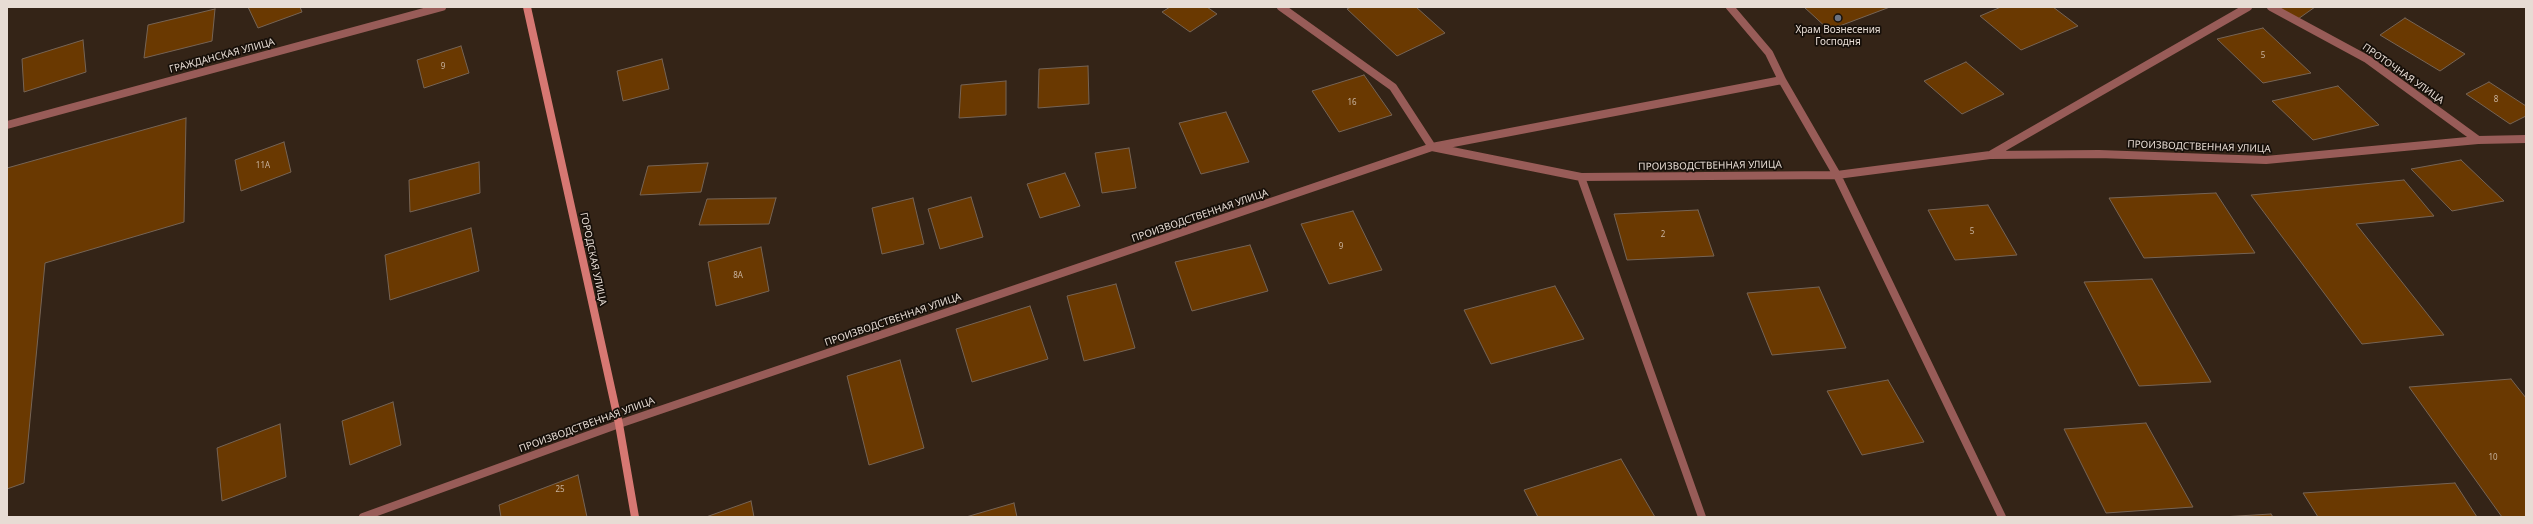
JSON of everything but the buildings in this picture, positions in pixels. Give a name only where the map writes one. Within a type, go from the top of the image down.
[{"type":"street","name":"ГРАЖДАНСКАЯ УЛИЦА","points":[[7,124],[442,7]]},
{"type":"street","name":"ГОРОДСКАЯ УЛИЦА","points":[[527,7],[619,424],[635,517]]},
{"type":"street","points":[[1281,7],[1393,87],[1432,147]]},
{"type":"street","points":[[1730,7],[1769,53],[1782,80],[1837,175],[2002,517]]},
{"type":"street","name":"ПРОИЗВОДСТВЕННАЯ УЛИЦА","points":[[1990,155],[2248,7]]},
{"type":"street","name":"ПРОТОЧНАЯ УЛИЦА","points":[[2272,7],[2367,59],[2478,140]]},
{"type":"street","name":"ПРОИЗВОДСТВЕННАЯ УЛИЦА","points":[[363,517],[619,424],[1432,147],[1782,80]]},
{"type":"street","points":[[2478,140],[2526,139]]},
{"type":"street","name":"ПРОИЗВОДСТВЕННАЯ УЛИЦА","points":[[1432,147],[1581,177],[1837,175],[1990,155],[2099,154],[2266,160],[2478,140]]},
{"type":"street","points":[[1581,177],[1702,517]]},
{"type":"place","name":"Храм Вознесения Господня","points":[[1838,18]]}]
